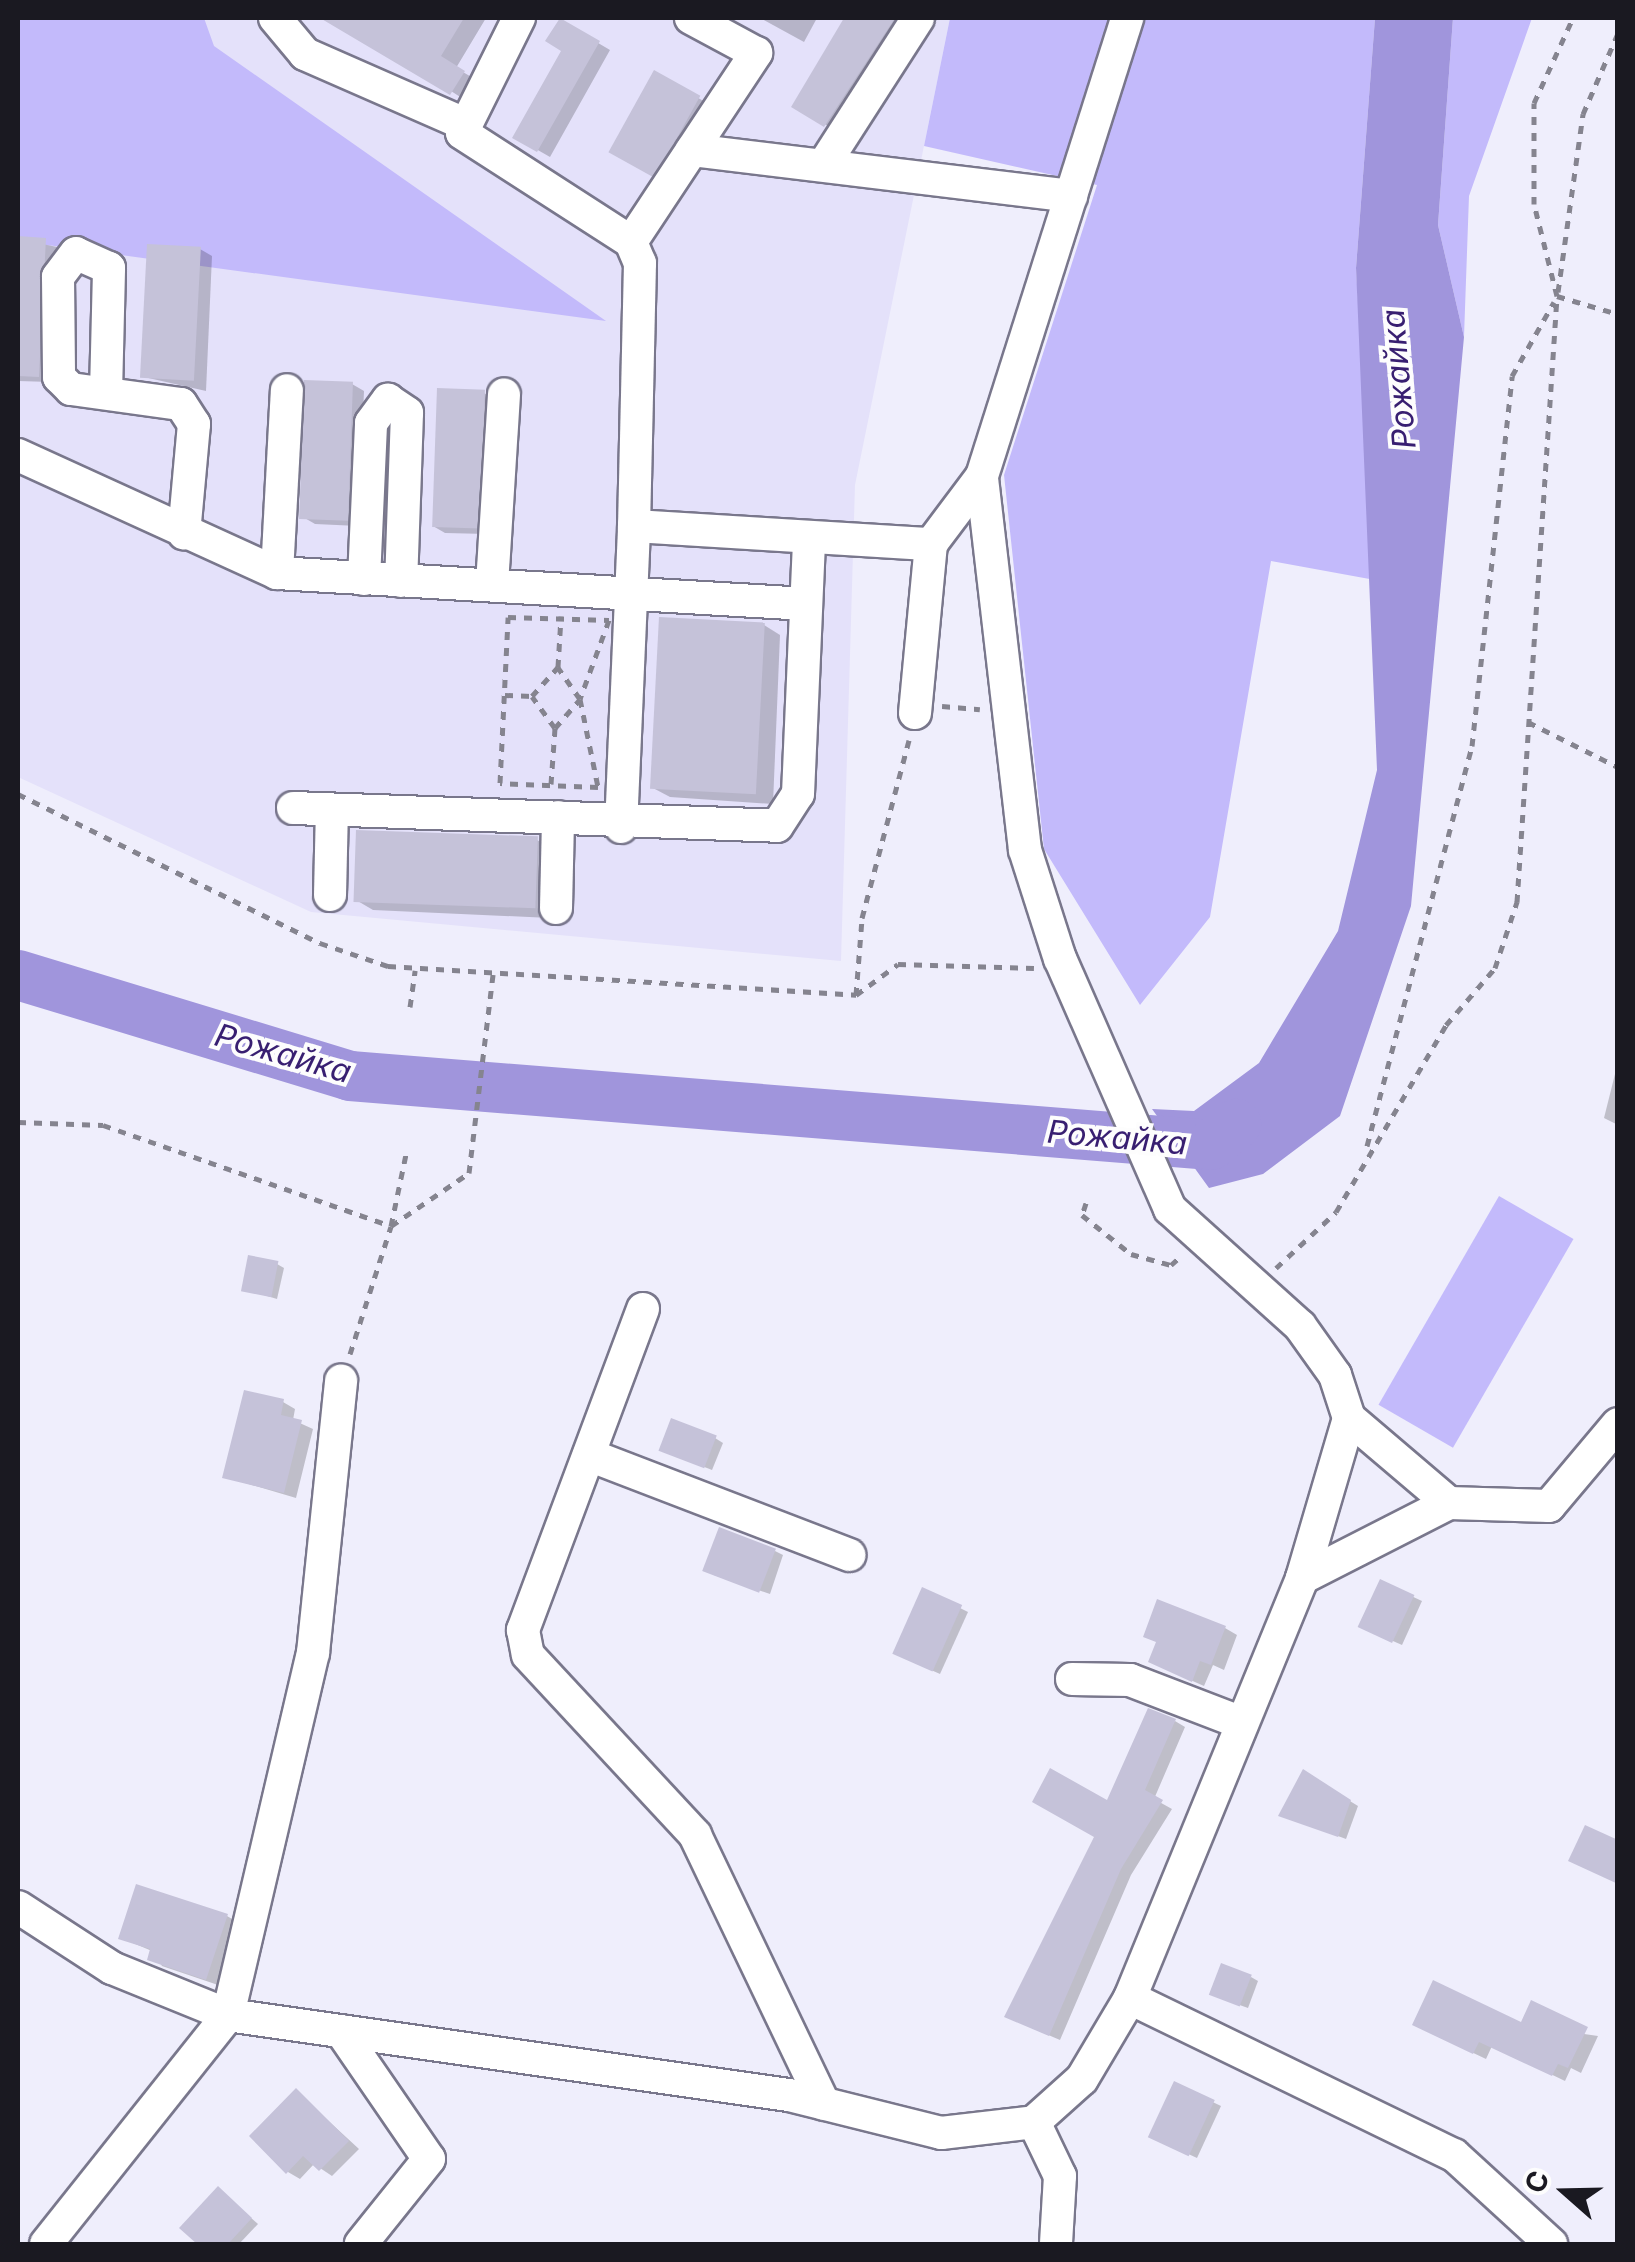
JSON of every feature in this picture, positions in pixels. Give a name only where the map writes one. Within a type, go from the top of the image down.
[{"type":"street","points":[[275,18],[305,54],[460,122],[471,143],[631,242],[640,263],[632,591],[621,823]]},
{"type":"street","points":[[460,122],[519,18]]},
{"type":"street","points":[[631,242],[756,53],[691,18]]},
{"type":"street","points":[[825,163],[918,18]]},
{"type":"street","points":[[915,712],[931,544],[982,476],[1127,18]]},
{"type":"street","points":[[692,150],[825,163],[1070,196]]},
{"type":"street","points":[[277,573],[287,390]]},
{"type":"street","points":[[106,393],[174,398],[190,414],[184,534]]},
{"type":"street","points":[[492,585],[504,394]]},
{"type":"street","points":[[364,580],[371,423],[388,400],[407,414],[401,581]]},
{"type":"street","points":[[18,456],[277,573],[492,585],[562,603],[632,591],[806,604]]},
{"type":"street","points":[[982,476],[1025,850],[1060,959],[1116,1096],[1170,1210],[1254,1284],[1334,1374],[1348,1418],[1449,1504]]},
{"type":"street","points":[[634,526],[931,544]]},
{"type":"street","points":[[293,808],[553,806],[621,823],[777,826],[792,814],[809,538]]},
{"type":"street","points":[[553,806],[556,908]]},
{"type":"street","points":[[330,895],[332,810]]},
{"type":"street","points":[[643,1308],[522,1630],[528,1655],[695,1834],[824,2104]]},
{"type":"street","points":[[46,2244],[228,2015],[313,1653],[341,1380]]},
{"type":"street","points":[[18,1908],[112,1968],[228,2015],[824,2104],[941,2133],[1034,2122],[1082,2079],[1130,1998],[1302,1578],[1348,1418]]},
{"type":"street","points":[[1302,1578],[1449,1504],[1549,1506],[1618,1424]]},
{"type":"street","points":[[588,1455],[849,1554]]},
{"type":"street","points":[[1072,1680],[1130,1680],[1242,1723]]},
{"type":"street","points":[[1130,1998],[1454,2156],[1551,2244]]},
{"type":"street","points":[[341,2032],[429,2159],[361,2244]]},
{"type":"street","points":[[1034,2122],[1060,2176],[1056,2244]]},
{"type":"path","points":[[1254,1284],[1336,1212],[1366,1150],[1472,746],[1512,376],[1558,296],[1534,204],[1534,103],[1573,18]]},
{"type":"path","points":[[1366,1150],[1418,1083],[1446,1024],[1494,968],[1517,902],[1558,296],[1583,114],[1618,34]]},
{"type":"path","points":[[1558,296],[1618,314]]},
{"type":"path","points":[[555,728],[580,699],[609,620],[562,603],[508,617],[500,783],[553,806],[598,787],[580,699],[558,667],[562,603]]},
{"type":"path","points":[[532,696],[558,667]]},
{"type":"path","points":[[505,694],[532,696]]},
{"type":"path","points":[[532,696],[555,728],[553,806]]},
{"type":"path","points":[[856,996],[862,918],[915,712],[972,704],[1010,725]]},
{"type":"path","points":[[1528,722],[1580,740],[1618,767]]},
{"type":"path","points":[[18,794],[320,943],[415,970],[856,996],[898,964],[1030,969],[1060,959]]},
{"type":"path","points":[[410,1007],[415,970]]},
{"type":"path","points":[[391,1226],[469,1173],[493,973]]},
{"type":"path","points":[[18,1122],[103,1125],[391,1226]]},
{"type":"path","points":[[341,1380],[391,1226],[406,1154]]},
{"type":"path","points":[[1086,1203],[1082,1215],[1099,1231],[1144,1258],[1171,1265],[1201,1237]]},
{"type":"shaded area","points":[[18,18],[950,18],[855,485],[841,961],[311,912],[18,777]]},
{"type":"shaded area","points":[[18,18],[204,18],[214,46],[606,321],[18,241]]},
{"type":"shaded area","points":[[950,18],[1375,18],[1356,268],[1375,580],[1271,561],[1210,917],[1140,1005],[1044,849],[1004,475],[1097,185],[924,146]]},
{"type":"shaded area","points":[[1453,18],[1532,18],[1469,196],[1464,337],[1438,225]]},
{"type":"shaded area","points":[[1499,1196],[1573,1239],[1453,1448],[1378,1405]]},
{"type":"water","points":[[1375,18],[1453,18],[1438,225],[1464,337],[1411,906],[1340,1116],[1263,1174],[1209,1188],[1152,1109],[1194,1111],[1259,1063],[1338,931],[1377,770],[1356,268]]},
{"type":"building","points":[[320,18],[464,18],[441,56],[465,71],[450,95]]},
{"type":"building","points":[[560,18],[600,41],[537,152],[512,138],[561,51],[545,41]]},
{"type":"building","points":[[844,18],[895,18],[824,127],[791,107]]},
{"type":"building","points":[[654,70],[700,96],[655,178],[608,152]]},
{"type":"building","points":[[18,236],[46,238],[39,377],[18,376]]},
{"type":"building","points":[[147,244],[201,247],[194,381],[140,378]]},
{"type":"building","points":[[304,380],[353,382],[348,521],[299,519]]},
{"type":"building","points":[[437,388],[485,390],[480,529],[432,527]]},
{"type":"building","points":[[659,617],[765,623],[756,794],[650,789]]},
{"type":"building","points":[[356,830],[538,836],[535,908],[353,902]]},
{"type":"building","points":[[248,1255],[278,1261],[271,1297],[241,1291]]},
{"type":"building","points":[[244,1390],[284,1399],[281,1415],[302,1420],[284,1493],[222,1478]]},
{"type":"building","points":[[671,1418],[717,1436],[704,1468],[658,1451]]},
{"type":"building","points":[[719,1527],[776,1549],[759,1593],[702,1571]]},
{"type":"building","points":[[1380,1579],[1414,1595],[1392,1643],[1358,1627]]},
{"type":"building","points":[[922,1587],[962,1605],[933,1672],[892,1654]]},
{"type":"building","points":[[1157,1599],[1226,1626],[1211,1665],[1200,1661],[1192,1682],[1148,1662],[1156,1642],[1143,1637]]},
{"type":"building","points":[[1148,1708],[1176,1719],[1145,1790],[1163,1800],[1121,1869],[1049,2036],[1004,2017],[1094,1837],[1032,1802],[1050,1768],[1107,1800]]},
{"type":"building","points":[[1303,1769],[1351,1800],[1338,1837],[1278,1816]]},
{"type":"building","points":[[1585,1825],[1618,1840],[1618,1884],[1568,1861]]},
{"type":"building","points":[[136,1884],[228,1914],[206,1980],[147,1960],[150,1949],[118,1939]]},
{"type":"building","points":[[1221,1963],[1252,1975],[1240,2007],[1209,1995]]},
{"type":"building","points":[[1433,1980],[1521,2022],[1531,2000],[1588,2027],[1568,2068],[1558,2064],[1552,2076],[1479,2042],[1473,2054],[1412,2025]]},
{"type":"building","points":[[1174,2081],[1215,2100],[1189,2156],[1148,2137]]},
{"type":"building","points":[[296,2088],[349,2141],[319,2171],[303,2156],[286,2174],[249,2136]]},
{"type":"building","points":[[218,2186],[252,2218],[228,2244],[197,2244],[179,2228]]},
{"type":"waterway","name":"Рожайка","points":[[18,975],[350,1076],[1211,1145],[1236,1124]]}]
